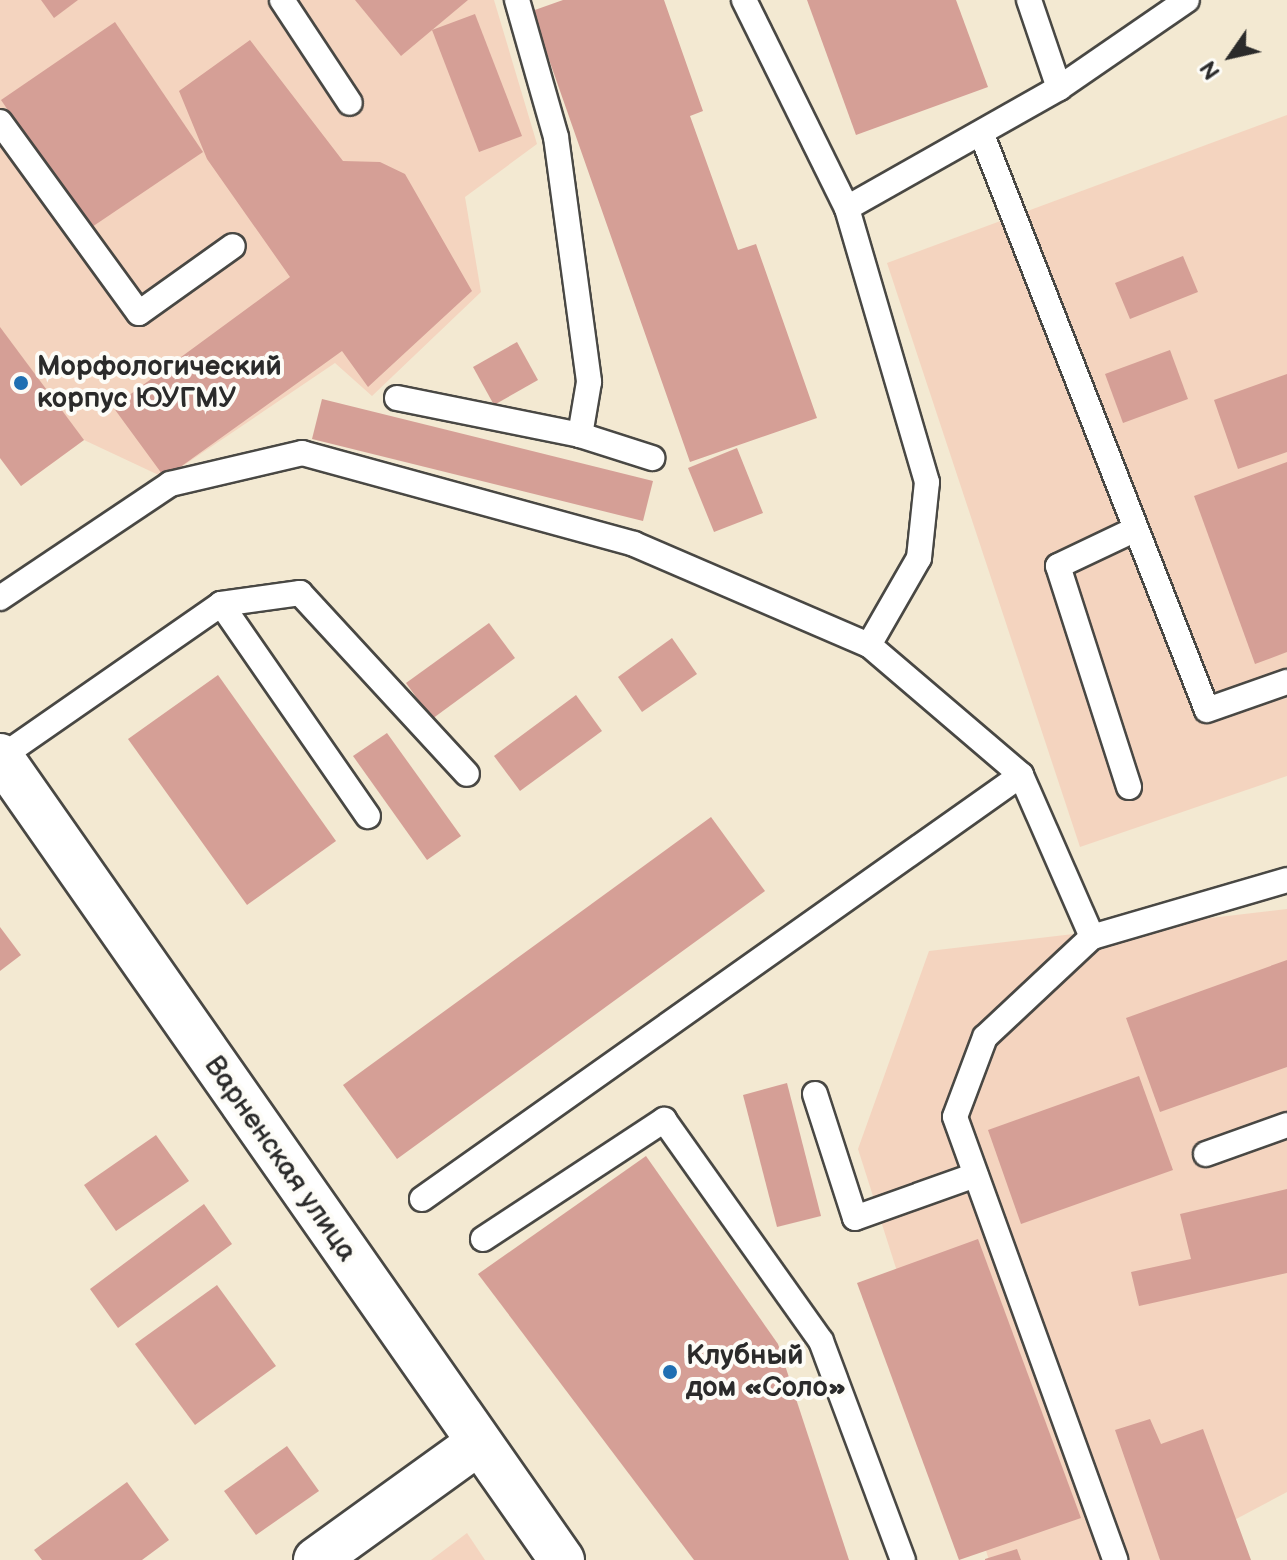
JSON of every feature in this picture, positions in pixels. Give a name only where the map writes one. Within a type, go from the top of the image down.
[{"type":"street","name":"Варненская улица","points":[[0,757],[562,1560]]},
{"type":"street","points":[[316,1560],[478,1443]]},
{"type":"lane","points":[[282,0],[350,103]]},
{"type":"lane","points":[[517,0],[556,137],[589,382],[580,435]]},
{"type":"lane","points":[[744,0],[847,208],[927,482],[919,558],[869,645]]},
{"type":"lane","points":[[1029,0],[1059,88]]},
{"type":"lane","points":[[847,208],[982,135],[1059,88],[1187,0]]},
{"type":"lane","points":[[0,122],[139,313],[233,246]]},
{"type":"lane","points":[[982,135],[1207,710],[1287,682]]},
{"type":"lane","points":[[397,398],[580,435],[652,458]]},
{"type":"lane","points":[[0,598],[170,484],[302,453],[634,544],[869,645],[1021,775],[1092,937]]},
{"type":"lane","points":[[1129,787],[1058,566],[1136,529]]},
{"type":"lane","points":[[0,757],[221,604],[300,593],[467,774]]},
{"type":"lane","points":[[221,604],[368,816]]},
{"type":"lane","points":[[422,1199],[1021,775]]},
{"type":"lane","points":[[1115,1560],[955,1117],[985,1037],[1092,937],[1287,880]]},
{"type":"lane","points":[[815,1094],[855,1218],[976,1175]]},
{"type":"lane","points":[[483,1239],[664,1120],[821,1341],[903,1560]]},
{"type":"lane","points":[[1206,1154],[1287,1125]]},
{"type":"shaded area","points":[[0,0],[494,0],[537,144],[465,197],[481,292],[372,396],[335,363],[165,478],[84,440],[21,486],[0,458]]},
{"type":"shaded area","points":[[1287,115],[1287,776],[1080,847],[887,263]]},
{"type":"shaded area","points":[[1287,909],[1287,1492],[1159,1560],[989,1560],[858,1149],[929,951]]},
{"type":"shaded area","points":[[467,1533],[485,1560],[431,1560]]},
{"type":"building","points":[[41,0],[78,0],[54,18]]},
{"type":"building","points":[[355,0],[468,0],[401,56]]},
{"type":"building","points":[[563,0],[664,0],[703,111],[690,116],[738,250],[756,244],[817,418],[690,462],[532,11]]},
{"type":"building","points":[[807,0],[956,0],[988,87],[856,135]]},
{"type":"building","points":[[475,14],[522,136],[479,152],[432,30]]},
{"type":"building","points":[[115,22],[203,152],[89,229],[1,100]]},
{"type":"building","points":[[250,40],[343,161],[380,162],[405,174],[472,291],[368,387],[342,351],[165,478],[113,407],[290,277],[207,159],[179,91]]},
{"type":"building","points":[[1183,256],[1198,292],[1130,319],[1115,283]]},
{"type":"building","name":"Морфологический корпус ЮУГМУ","points":[[0,327],[84,440],[21,486],[0,458]]},
{"type":"building","points":[[517,342],[538,380],[494,405],[473,367]]},
{"type":"building","points":[[1170,350],[1188,399],[1123,423],[1105,374]]},
{"type":"building","points":[[1287,374],[1287,452],[1238,469],[1214,400]]},
{"type":"building","points":[[322,399],[653,481],[643,521],[312,439]]},
{"type":"building","points":[[737,448],[763,513],[714,532],[688,468]]},
{"type":"building","points":[[1287,462],[1287,652],[1255,664],[1194,496]]},
{"type":"building","points":[[489,623],[515,658],[432,719],[406,683]]},
{"type":"building","points":[[672,638],[697,674],[642,712],[618,677]]},
{"type":"building","points":[[218,675],[336,841],[247,905],[128,739]]},
{"type":"building","points":[[576,695],[602,731],[520,791],[494,756]]},
{"type":"building","points":[[387,733],[461,836],[427,860],[353,756]]},
{"type":"building","points":[[711,817],[765,891],[397,1159],[343,1085]]},
{"type":"building","points":[[0,927],[21,955],[0,971]]},
{"type":"building","points":[[1287,960],[1287,1067],[1160,1112],[1126,1018]]},
{"type":"building","points":[[1139,1076],[1173,1170],[1021,1224],[988,1130]]},
{"type":"building","points":[[787,1083],[821,1216],[777,1227],[743,1095]]},
{"type":"building","points":[[156,1135],[189,1181],[116,1231],[84,1185]]},
{"type":"building","name":"Клубный дом «Соло»","points":[[646,1156],[778,1344],[849,1560],[694,1560],[478,1274]]},
{"type":"building","points":[[1287,1189],[1287,1273],[1139,1306],[1131,1272],[1191,1259],[1180,1214]]},
{"type":"building","points":[[204,1204],[232,1244],[118,1328],[90,1289]]},
{"type":"building","points":[[978,1239],[1081,1518],[959,1560],[857,1283]]},
{"type":"building","points":[[217,1285],[276,1366],[195,1425],[135,1344]]},
{"type":"building","points":[[1150,1419],[1161,1444],[1203,1429],[1251,1560],[1160,1560],[1115,1430]]},
{"type":"building","points":[[287,1446],[319,1491],[256,1535],[224,1491]]},
{"type":"building","points":[[127,1482],[169,1540],[142,1560],[42,1560],[34,1550]]},
{"type":"building","points":[[1017,1549],[1021,1560],[985,1560],[985,1559]]},
{"type":"place","name":"Морфологический корпус ЮУГМУ","points":[[21,383]]},
{"type":"place","name":"Клубный дом «Соло»","points":[[670,1372]]}]
